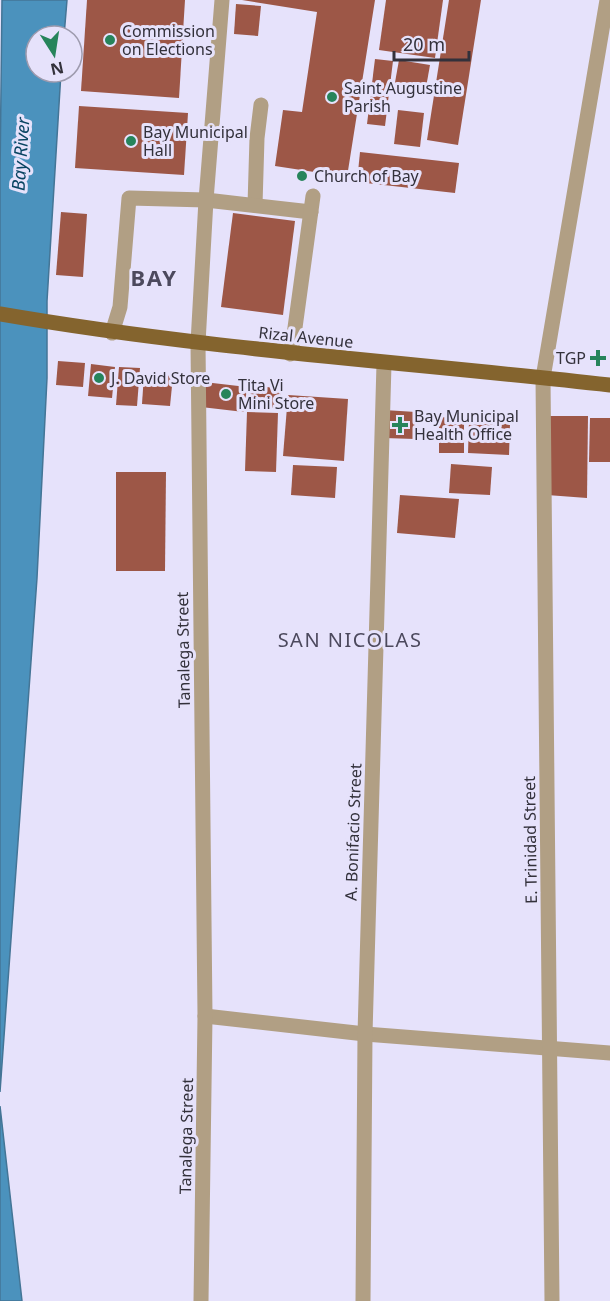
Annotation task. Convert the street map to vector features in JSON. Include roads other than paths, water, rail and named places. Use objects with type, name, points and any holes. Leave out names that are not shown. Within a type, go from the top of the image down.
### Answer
[{"type":"main road","name":"Rizal Avenue","points":[[0,314],[112,333],[290,354],[610,386]]},
{"type":"street","name":"Tanalega Street","points":[[201,1301],[205,1016],[198,343],[206,200],[222,0]]},
{"type":"street","name":"E. Trinidad Street","points":[[552,1301],[543,378],[607,0]]},
{"type":"street","points":[[255,205],[257,138],[261,105]]},
{"type":"street","points":[[290,354],[314,196]]},
{"type":"street","points":[[112,333],[120,307],[129,198],[206,200],[311,212]]},
{"type":"street","name":"A. Bonifacio Street","points":[[363,1301],[365,1034],[384,363]]},
{"type":"street","points":[[205,1016],[365,1034],[610,1053]]},
{"type":"water","name":"Bay River","points":[[2,0],[67,0],[65,24],[24,24],[24,84],[60,84],[47,301],[47,378],[37,578],[0,1092]]},
{"type":"water","points":[[0,1106],[22,1301],[0,1301]]},
{"type":"place","name":"Commission on Elections","points":[[110,40]]},
{"type":"place","name":"Saint Augustine Parish","points":[[332,97]]},
{"type":"place","name":"Bay Municipal Hall","points":[[131,141]]},
{"type":"place","name":"Church of Bay","points":[[302,176]]},
{"type":"place","name":"TGP","points":[[598,358]]},
{"type":"place","name":"J. David Store","points":[[99,378]]},
{"type":"place","name":"Tita Vi Mini Store","points":[[226,394]]},
{"type":"place","name":"Bay Municipal Health Office","points":[[400,425]]},
{"type":"district","name":"BAY","points":[[154,277]]},
{"type":"district","name":"SAN NICOLAS","points":[[350,639]]}]
